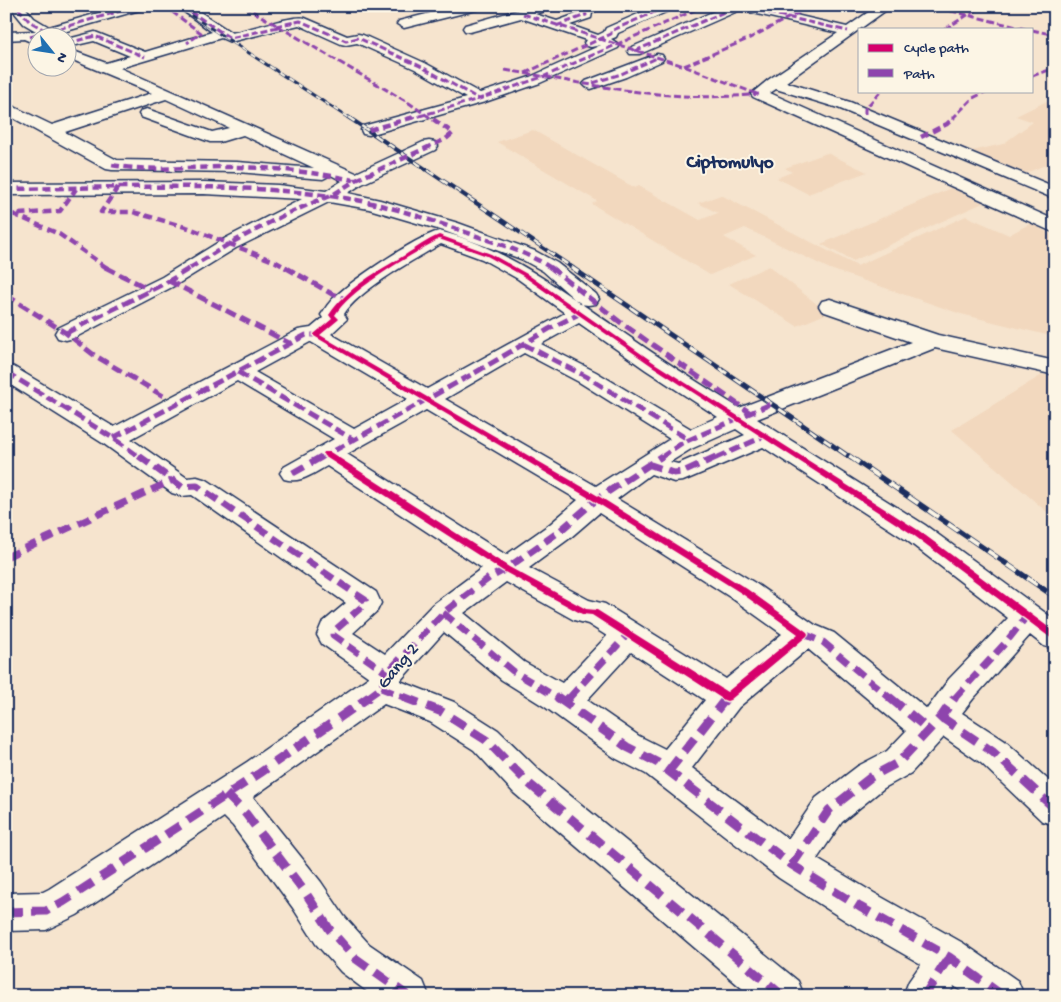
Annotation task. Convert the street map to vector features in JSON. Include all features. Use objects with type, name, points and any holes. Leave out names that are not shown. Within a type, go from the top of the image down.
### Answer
[{"type":"street","points":[[68,28],[138,6]]},
{"type":"street","points":[[164,6],[201,34],[187,43]]},
{"type":"street","points":[[182,6],[230,38],[300,21],[346,41],[358,38],[420,66],[479,98]]},
{"type":"street","points":[[404,24],[475,6]]},
{"type":"street","points":[[470,28],[523,14],[544,6]]},
{"type":"street","points":[[525,73],[599,40],[611,34],[611,31],[668,6]]},
{"type":"street","points":[[635,52],[736,6],[848,31]]},
{"type":"street","points":[[886,6],[760,94],[1055,227]]},
{"type":"street","points":[[20,7],[33,28]]},
{"type":"street","points":[[556,26],[586,15],[586,8]]},
{"type":"street","points":[[369,130],[535,80],[613,45],[523,14]]},
{"type":"street","points":[[105,68],[224,33]]},
{"type":"street","points":[[6,36],[28,35]]},
{"type":"street","points":[[78,41],[95,36],[145,57]]},
{"type":"street","points":[[78,57],[135,80],[355,180]]},
{"type":"street","points":[[591,84],[621,74],[657,58]]},
{"type":"street","points":[[113,87],[135,80]]},
{"type":"street","points":[[773,84],[844,105],[1055,194]]},
{"type":"street","points":[[51,131],[166,94]]},
{"type":"street","points":[[6,108],[112,165],[238,167],[302,171],[355,180]]},
{"type":"street","points":[[147,114],[210,137],[220,137],[243,129]]},
{"type":"street","points":[[66,334],[169,281],[228,244],[311,202],[330,196],[355,180],[429,146]]},
{"type":"street","points":[[6,190],[204,188],[278,191],[330,196],[374,204],[451,227],[528,255],[550,267],[752,423]]},
{"type":"street","points":[[316,335],[336,319],[332,315],[339,305],[377,276],[439,236],[489,255],[525,275],[654,365],[752,423],[915,532],[1055,637]]},
{"type":"street","points":[[830,306],[899,331],[934,341],[1055,368]]},
{"type":"street","points":[[293,473],[428,399],[548,329],[581,313]]},
{"type":"street","points":[[113,438],[306,335],[316,335],[597,499],[744,591],[804,634],[823,642],[935,724],[993,752],[1055,809]]},
{"type":"street","points":[[648,464],[674,473],[683,472],[752,423],[773,403],[934,341]]},
{"type":"street","points":[[523,344],[554,358],[625,398],[689,440]]},
{"type":"street","points":[[6,372],[113,438],[182,486],[197,486],[365,600],[366,603],[333,632],[333,635],[384,680],[442,712],[486,740],[527,782],[783,996]]},
{"type":"street","points":[[238,372],[354,440]]},
{"type":"street","name":"Gang 2","points":[[6,912],[46,911],[260,773],[384,680],[443,613],[489,578],[506,569],[560,531],[597,499],[648,464],[689,440],[752,423]]},
{"type":"street","points":[[327,454],[506,569],[585,612],[594,612],[727,697]]},
{"type":"street","points":[[443,613],[513,671],[564,703],[627,747],[658,764],[792,865],[860,907],[949,957],[1003,996]]},
{"type":"street","points":[[792,865],[829,810],[871,777],[898,762],[935,724],[960,689],[1007,641],[1026,617]]},
{"type":"street","points":[[564,703],[628,634]]},
{"type":"street","points":[[668,772],[727,697],[804,634]]},
{"type":"street","points":[[226,794],[246,814],[307,895],[330,930],[355,958],[408,996]]},
{"type":"street","points":[[924,996],[949,957]]},
{"type":"shaded area","points":[[1055,97],[1055,161],[1026,173],[972,151],[1003,144],[1033,122],[1016,116]]},
{"type":"shaded area","points":[[533,130],[635,188],[639,186],[700,220],[718,213],[698,203],[721,195],[857,266],[966,216],[1009,235],[1031,223],[1055,237],[1055,337],[961,314],[830,269],[745,228],[724,237],[756,255],[710,275],[592,204],[597,201],[497,142]]},
{"type":"shaded area","points":[[827,153],[867,172],[808,194],[777,178],[792,172],[785,168]]},
{"type":"shaded area","points":[[951,188],[983,203],[853,261],[821,244]]},
{"type":"shaded area","points":[[769,266],[828,313],[797,326],[729,284]]},
{"type":"shaded area","points":[[1042,375],[1055,377],[1055,519],[952,430]]},
{"type":"railway","points":[[177,6],[350,119]]},
{"type":"railway","points":[[348,117],[573,268]]},
{"type":"railway","points":[[571,267],[851,458]]},
{"type":"railway","points":[[849,456],[1055,597]]},
{"type":"marked path","points":[[61,28],[138,6]]},
{"type":"marked path","points":[[164,6],[201,33],[187,43]]},
{"type":"marked path","points":[[182,6],[230,38],[278,27]]},
{"type":"marked path","points":[[66,333],[169,281],[229,244],[286,214],[334,194],[356,180],[446,139],[453,133],[409,103],[244,6]]},
{"type":"marked path","points":[[575,6],[587,10]]},
{"type":"marked path","points":[[556,26],[586,15],[585,11],[598,6]]},
{"type":"marked path","points":[[525,73],[611,34],[611,31],[668,6]]},
{"type":"marked path","points":[[276,26],[300,21],[346,41],[358,38],[420,66],[479,99],[545,76],[704,6]]},
{"type":"marked path","points":[[635,51],[738,6]]},
{"type":"marked path","points":[[739,6],[848,31]]},
{"type":"marked path","points":[[684,66],[748,39],[811,6]]},
{"type":"marked path","points":[[931,6],[1021,28]]},
{"type":"marked path","points":[[947,28],[982,6]]},
{"type":"marked path","points":[[18,8],[29,21],[41,28]]},
{"type":"marked path","points":[[523,14],[684,66],[757,94]]},
{"type":"marked path","points":[[1034,30],[1055,35]]},
{"type":"marked path","points":[[78,40],[95,36],[145,57]]},
{"type":"marked path","points":[[593,83],[621,74],[657,58]]},
{"type":"marked path","points":[[1034,75],[1055,68]]},
{"type":"marked path","points":[[505,70],[664,96],[696,98],[759,94]]},
{"type":"marked path","points":[[865,114],[865,109],[880,92]]},
{"type":"marked path","points":[[921,137],[947,124],[973,98],[985,92]]},
{"type":"marked path","points":[[369,130],[479,99]]},
{"type":"marked path","points":[[112,165],[149,169],[266,168],[302,171],[354,180]]},
{"type":"marked path","points":[[118,187],[101,212],[133,212],[189,228],[276,262],[332,294],[346,299]]},
{"type":"marked path","points":[[6,189],[204,188],[278,191],[344,198],[373,204],[451,227],[528,255],[550,267],[620,322],[752,414]]},
{"type":"marked path","points":[[6,215],[60,211],[76,189]]},
{"type":"marked path","points":[[13,214],[59,234],[108,269],[151,290]]},
{"type":"marked path","points":[[169,281],[291,344]]},
{"type":"marked path","points":[[6,295],[66,333],[94,355],[165,397]]},
{"type":"marked path","points":[[293,473],[478,371],[549,329],[581,313]]},
{"type":"marked path","points":[[113,438],[306,335],[316,335]]},
{"type":"marked path","points":[[523,344],[587,377],[689,440]]},
{"type":"marked path","points":[[6,372],[113,438],[182,487],[197,486],[365,600],[366,603],[333,632],[333,635],[387,673]]},
{"type":"marked path","points":[[238,372],[354,440]]},
{"type":"marked path","points":[[6,912],[46,911],[63,902],[260,773],[381,688],[387,673],[443,613],[489,578],[506,569],[560,531],[597,499],[682,443],[773,403]]},
{"type":"marked path","points":[[648,464],[674,473],[683,472],[765,436]]},
{"type":"marked path","points":[[6,557],[173,480]]},
{"type":"marked path","points":[[443,613],[513,671],[557,697],[627,747],[658,763],[792,865],[860,907],[949,957],[1003,996]]},
{"type":"marked path","points":[[792,865],[829,810],[871,777],[899,762],[941,717],[961,689],[1007,641],[1026,617]]},
{"type":"marked path","points":[[564,703],[628,634]]},
{"type":"marked path","points":[[804,634],[823,642],[929,730]]},
{"type":"marked path","points":[[381,688],[442,712],[486,740],[527,782],[783,996]]},
{"type":"marked path","points":[[668,772],[727,697]]},
{"type":"marked path","points":[[941,717],[993,752],[1055,809]]},
{"type":"marked path","points":[[226,794],[246,814],[307,895],[330,930],[355,958],[408,996]]},
{"type":"marked path","points":[[924,996],[949,957]]},
{"type":"cycle path","points":[[327,454],[506,569],[585,612],[594,612],[727,697],[804,634],[744,591],[597,499],[316,335],[336,319],[332,315],[348,296],[380,273],[439,237],[489,255],[525,275],[654,365],[915,532],[1055,637]]},
{"type":"district","name":"Ciptomulyo","points":[[730,160]]}]
